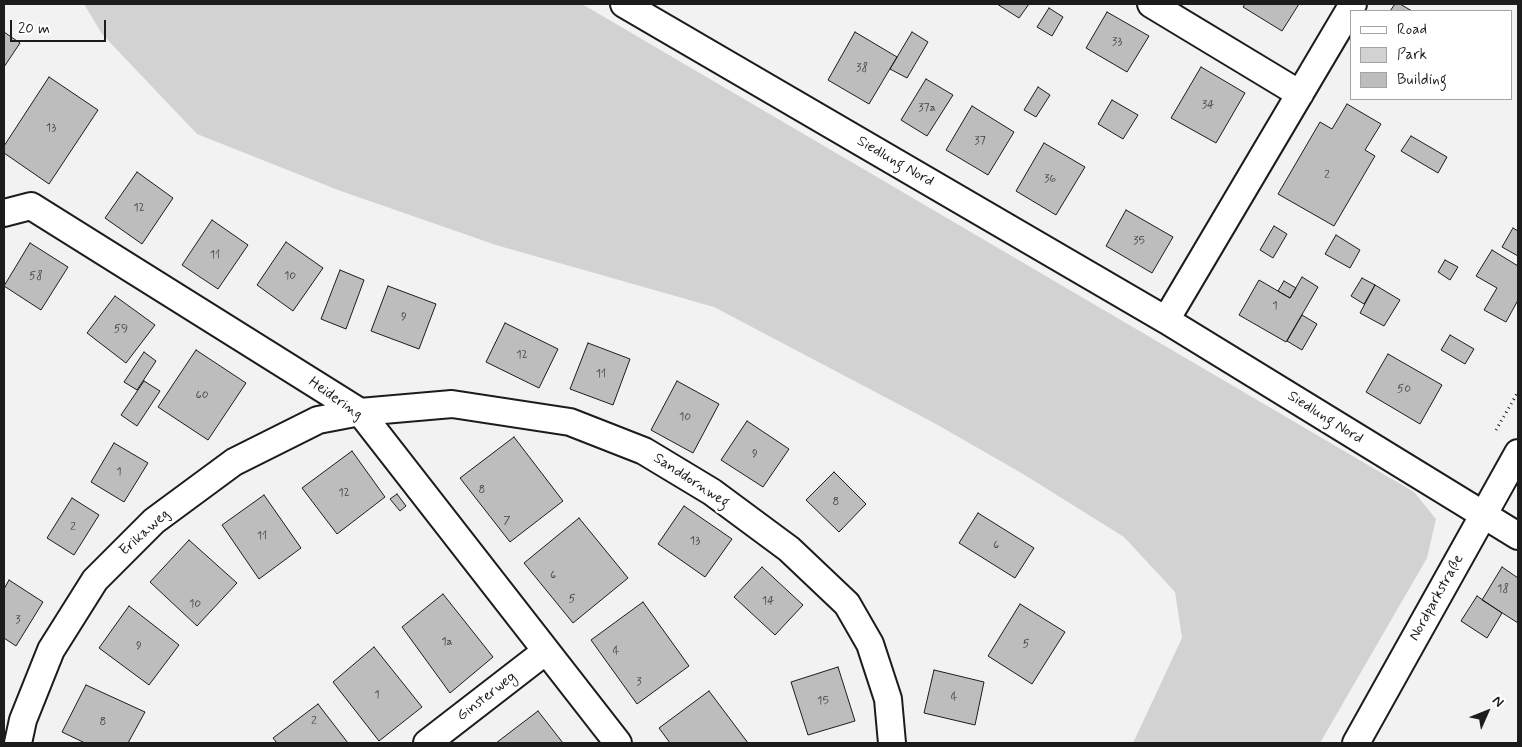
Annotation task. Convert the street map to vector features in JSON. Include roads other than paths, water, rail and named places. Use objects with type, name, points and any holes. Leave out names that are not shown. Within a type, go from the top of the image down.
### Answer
[{"type":"street","name":"Siedlung Nord","points":[[624,4],[1166,320],[1518,536]]},
{"type":"street","points":[[1151,4],[1300,94]]},
{"type":"street","points":[[1166,320],[1353,4]]},
{"type":"street","name":"Heidering","points":[[4,213],[31,206],[360,412],[618,743]]},
{"type":"street","name":"Sanddornweg","points":[[360,412],[452,404],[570,422],[644,451],[712,492],[789,549],[847,604],[873,653],[888,698],[892,743]]},
{"type":"street","name":"Erikaweg","points":[[18,743],[23,720],[50,650],[94,580],[154,521],[234,462],[318,420],[360,412]]},
{"type":"street","name":"Nordparkstraße","points":[[1356,743],[1518,453]]},
{"type":"street","name":"Ginsterweg","points":[[427,743],[546,651]]}]
